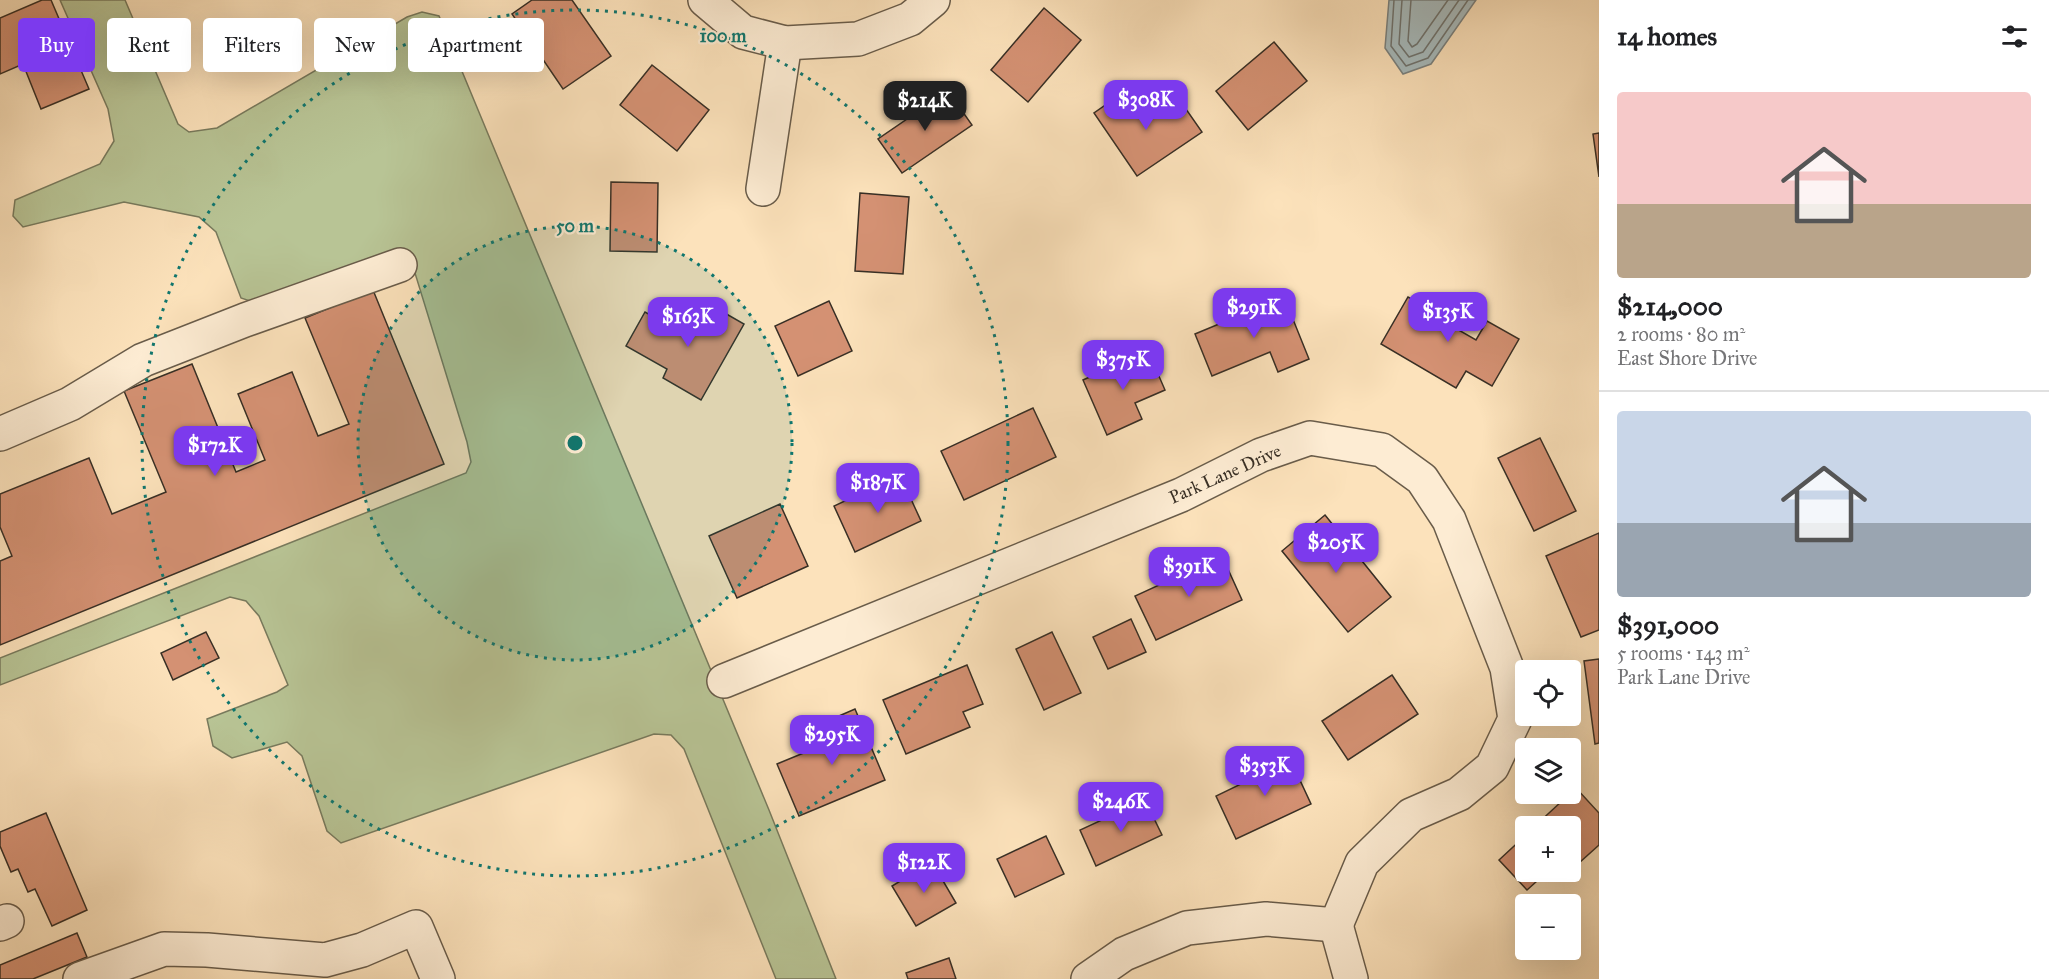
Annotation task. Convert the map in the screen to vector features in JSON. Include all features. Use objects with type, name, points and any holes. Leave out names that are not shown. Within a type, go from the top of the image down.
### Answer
[{"type":"street","points":[[705,0],[743,32],[784,43],[858,39],[910,19],[933,0]]},
{"type":"street","points":[[764,189],[784,43]]},
{"type":"street","points":[[0,434],[70,404],[143,360],[245,320],[400,265]]},
{"type":"street","name":"Park Lane Drive","points":[[724,681],[1181,495],[1261,455],[1310,438],[1382,450],[1422,479],[1449,520],[1508,668],[1515,719],[1492,767],[1458,794],[1412,816],[1362,863],[1336,925]]},
{"type":"street","points":[[1088,979],[1124,954],[1187,928],[1266,919],[1336,925],[1351,979]]},
{"type":"street","points":[[80,979],[164,949],[207,950],[325,960],[362,950],[416,927],[438,979]]},
{"type":"green space","points":[[60,0],[125,0],[133,18],[107,18],[107,72],[156,72],[178,124],[189,132],[217,128],[314,71],[396,72],[396,23],[407,17],[422,12],[439,16],[440,18],[408,18],[408,72],[462,72],[769,810],[836,979],[776,979],[684,749],[671,735],[654,734],[341,843],[327,831],[302,756],[287,742],[232,758],[213,746],[207,719],[277,692],[288,685],[259,616],[246,601],[230,597],[0,685],[0,658],[466,473],[471,462],[467,442],[415,273],[402,257],[256,303],[241,298],[216,232],[199,217],[124,202],[23,227],[13,216],[15,200],[100,164],[114,141],[108,109],[92,72],[95,72],[95,18],[68,18]]},
{"type":"water","points":[[1389,0],[1476,0],[1431,64],[1403,74],[1385,48]]},
{"type":"building","points":[[42,0],[51,0],[59,18],[18,18],[18,66],[0,74],[0,18]]},
{"type":"building","points":[[532,0],[572,0],[611,56],[563,89],[544,61],[544,18],[515,18],[512,14]]},
{"type":"building","points":[[1044,8],[1081,40],[1028,102],[991,70]]},
{"type":"building","points":[[1274,42],[1307,81],[1248,130],[1216,91]]},
{"type":"building","points":[[652,65],[709,110],[677,151],[620,105]]},
{"type":"building","points":[[26,72],[82,72],[89,89],[41,109]]},
{"type":"building","points":[[1127,90],[1147,120],[1179,99],[1202,132],[1137,176],[1094,113]]},
{"type":"building","points":[[948,91],[972,125],[902,173],[878,139]]},
{"type":"building","points":[[1599,133],[1599,177],[1593,134]]},
{"type":"building","points":[[611,182],[658,183],[657,252],[610,251]]},
{"type":"building","points":[[860,193],[909,197],[903,274],[855,271]]},
{"type":"building","points":[[373,290],[444,464],[0,645],[0,561],[12,556],[0,527],[0,494],[89,458],[112,514],[166,492],[124,391],[192,364],[236,472],[265,460],[238,394],[292,372],[318,436],[349,424],[305,318]]},
{"type":"building","points":[[1441,294],[1466,308],[1455,328],[1476,340],[1487,321],[1519,339],[1492,386],[1466,371],[1456,388],[1381,344],[1408,297],[1432,310]]},
{"type":"building","points":[[1284,297],[1309,359],[1278,372],[1270,352],[1212,376],[1195,334]]},
{"type":"building","points":[[829,301],[852,351],[798,376],[775,326]]},
{"type":"building","points":[[709,304],[744,324],[701,400],[663,378],[667,369],[626,346],[645,312],[690,337]]},
{"type":"building","points":[[1148,351],[1165,390],[1135,403],[1142,419],[1107,435],[1083,380]]},
{"type":"building","points":[[1033,408],[1056,457],[964,500],[941,451]]},
{"type":"building","points":[[1540,438],[1576,511],[1534,531],[1498,458]]},
{"type":"building","points":[[900,475],[921,521],[855,552],[834,506]]},
{"type":"building","points":[[780,504],[808,566],[737,598],[709,536]]},
{"type":"building","points":[[1325,515],[1391,597],[1348,632],[1282,551]]},
{"type":"building","points":[[1599,533],[1599,630],[1581,637],[1546,556]]},
{"type":"building","points":[[1222,556],[1242,600],[1156,640],[1135,596]]},
{"type":"building","points":[[1131,619],[1146,652],[1108,669],[1093,637]]},
{"type":"building","points":[[206,632],[219,658],[173,680],[161,653]]},
{"type":"building","points":[[1052,632],[1081,693],[1044,710],[1016,649]]},
{"type":"building","points":[[1599,659],[1599,743],[1595,744],[1584,661]]},
{"type":"building","points":[[967,665],[983,704],[963,712],[970,727],[906,754],[883,700]]},
{"type":"building","points":[[1392,675],[1418,714],[1348,760],[1322,721]]},
{"type":"building","points":[[855,709],[885,780],[799,816],[777,764],[823,745],[816,726]]},
{"type":"building","points":[[1285,748],[1311,804],[1236,839],[1216,796],[1270,770],[1265,758]]},
{"type":"building","points":[[1581,793],[1599,813],[1599,845],[1581,861],[1581,816],[1546,816],[1559,804],[1581,804]]},
{"type":"building","points":[[1145,800],[1162,835],[1096,866],[1080,830]]},
{"type":"building","points":[[46,813],[87,910],[52,926],[35,889],[28,892],[18,869],[11,872],[0,846],[0,832]]},
{"type":"building","points":[[1046,836],[1064,874],[1015,897],[997,859]]},
{"type":"building","points":[[1515,845],[1515,877],[1499,860]]},
{"type":"building","points":[[932,862],[956,903],[916,926],[892,886]]},
{"type":"building","points":[[1520,882],[1536,882],[1527,890]]},
{"type":"building","points":[[77,933],[87,957],[33,979],[0,979],[0,965]]},
{"type":"building","points":[[949,958],[956,979],[908,979],[906,973]]}]
